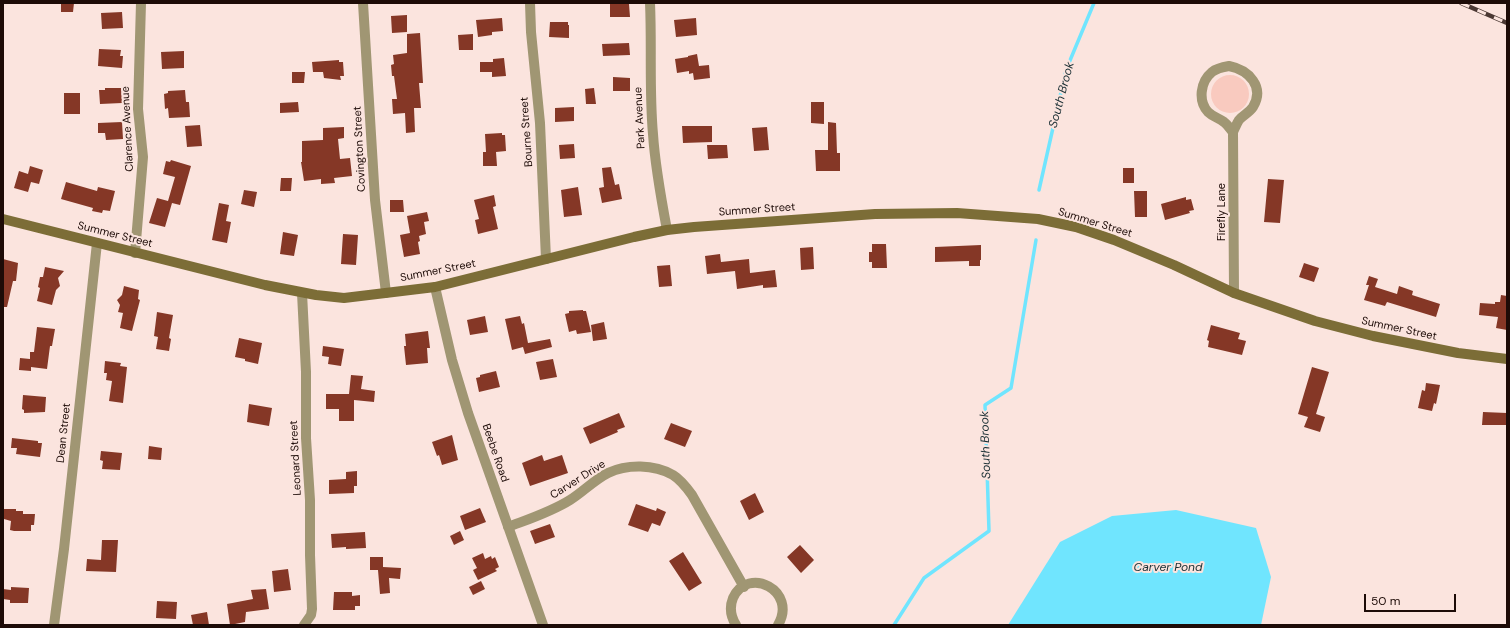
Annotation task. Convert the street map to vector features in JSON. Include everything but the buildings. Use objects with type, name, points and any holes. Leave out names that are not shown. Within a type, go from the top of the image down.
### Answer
[{"type":"main road","name":"Summer Street","points":[[3,218],[134,253],[265,285],[302,293],[344,298],[434,286],[667,230],[786,219],[905,213],[980,214],[1038,219],[1076,227],[1114,240],[1174,265],[1234,293],[1295,315],[1354,331],[1458,353],[1507,358]]},
{"type":"street","name":"Clarence Avenue","points":[[134,253],[143,158],[138,109],[141,3]]},
{"type":"street","name":"Covington Street","points":[[363,3],[375,200],[386,293]]},
{"type":"street","name":"Bourne Street","points":[[530,3],[533,55],[540,123],[546,259]]},
{"type":"street","name":"Park Avenue","points":[[650,3],[652,133],[655,161],[667,230]]},
{"type":"street","points":[[1229,66],[1247,72],[1253,79],[1256,88],[1256,98],[1253,106],[1248,114],[1240,120],[1233,132],[1224,122],[1214,117],[1207,111],[1201,95],[1202,86],[1206,78],[1212,72],[1229,66]]},
{"type":"street","name":"Firefly Lane","points":[[1233,132],[1234,293]]},
{"type":"street","name":"Dean Street","points":[[54,625],[64,549],[96,243]]},
{"type":"street","name":"Beebe Road","points":[[434,286],[450,354],[460,387],[543,625]]},
{"type":"street","name":"Leonard Street","points":[[302,293],[306,372],[306,438],[310,500],[312,609],[311,615],[306,623]]},
{"type":"street","name":"Carver Drive","points":[[508,526],[560,506],[607,474],[626,468],[641,467],[655,469],[674,476],[692,495],[744,586]]},
{"type":"street","points":[[736,625],[732,619],[730,607],[735,595],[744,586],[761,583],[772,588],[782,602],[783,608],[781,620],[778,625]]},
{"type":"shaded area","points":[[1230,75],[1243,81],[1249,94],[1243,107],[1230,113],[1217,107],[1211,94],[1217,81]]},
{"type":"water","name":"Carver Pond","points":[[1176,510],[1256,528],[1271,577],[1261,625],[1008,625],[1060,542],[1112,516]]},
{"type":"waterway","name":"South Brook","points":[[1039,190],[1066,70],[1094,3]]},
{"type":"waterway","name":"South Brook","points":[[894,625],[924,578],[989,531],[985,405],[1011,388],[1036,240]]},
{"type":"railway","points":[[1461,3],[1507,23]]}]
